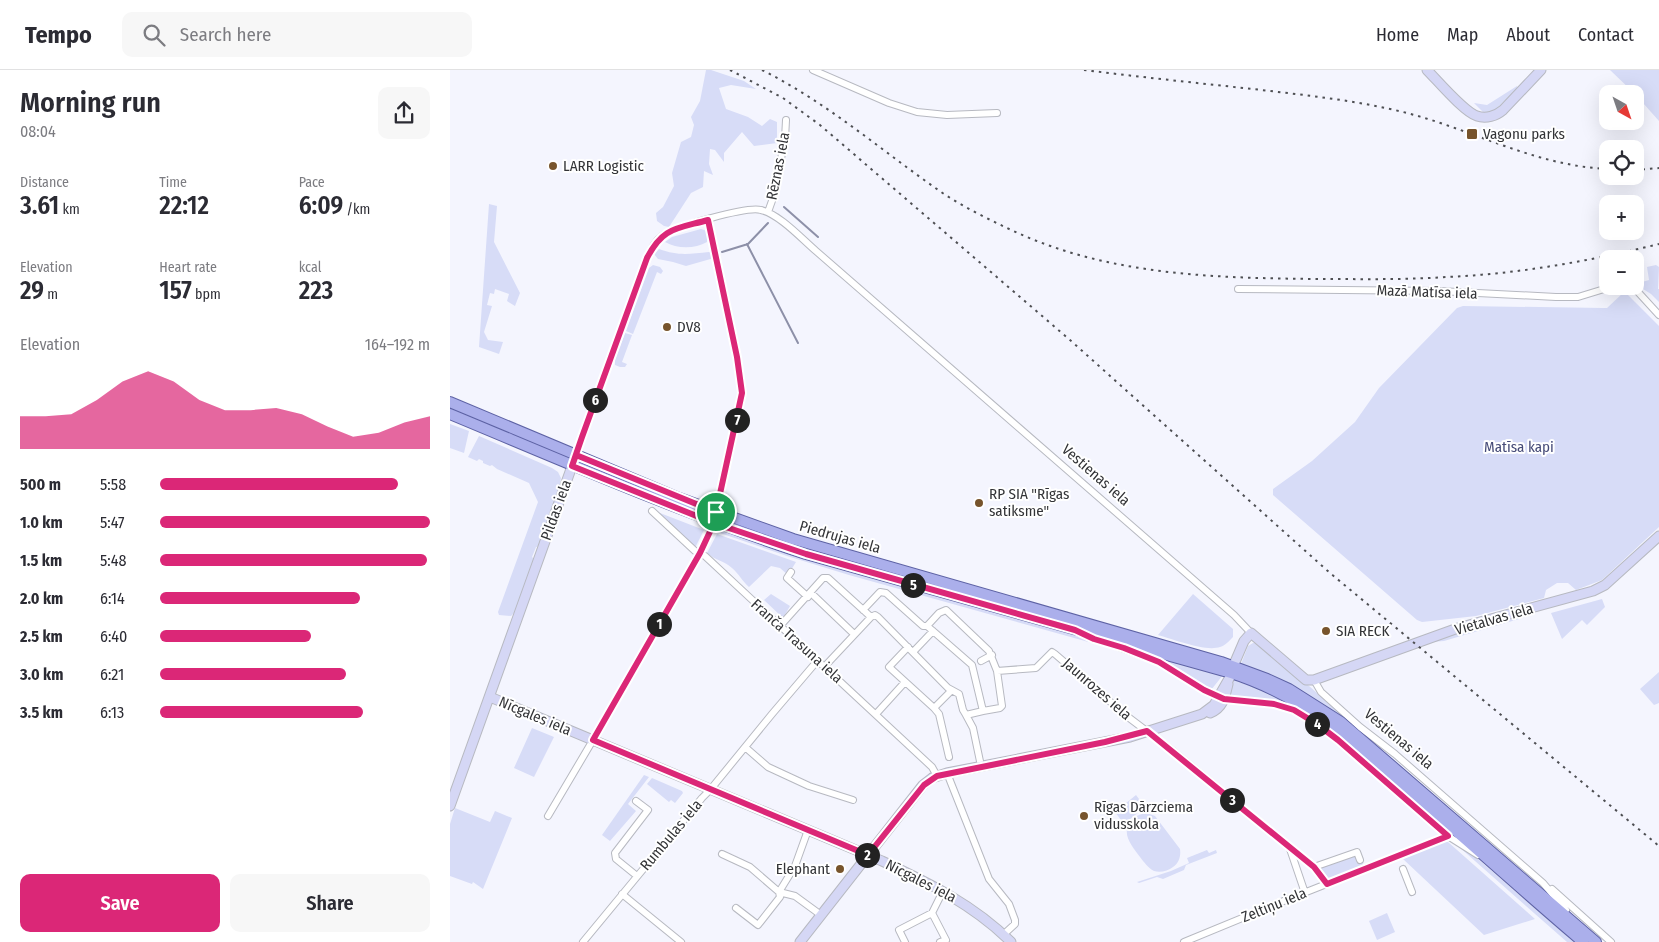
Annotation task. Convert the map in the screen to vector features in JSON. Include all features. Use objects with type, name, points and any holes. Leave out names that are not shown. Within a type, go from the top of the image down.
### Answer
[{"type":"main road","name":"Piedrujas iela","points":[[450,402],[716,512],[793,539],[1233,667]]},
{"type":"main road","name":"Piedrujas iela","points":[[450,414],[572,466],[714,523],[806,554],[1075,630],[1233,667]]},
{"type":"main road","name":"Vestienas iela","points":[[1233,667],[1289,689],[1341,722],[1422,792],[1571,927],[1583,942]]},
{"type":"main road","name":"Vestienas iela","points":[[1233,667],[1247,678],[1284,695],[1336,728],[1496,867],[1571,927],[1596,942]]},
{"type":"street","points":[[813,70],[888,103],[917,112],[946,115],[997,113]]},
{"type":"street","points":[[1427,70],[1472,114],[1481,117],[1493,116],[1503,110],[1542,70]]},
{"type":"street","name":"Rēznas iela","points":[[768,212],[773,198],[785,139],[786,120]]},
{"type":"street","points":[[716,512],[742,393],[741,378],[708,220],[747,209],[760,209],[768,212]]},
{"type":"street","name":"Vestienas iela","points":[[768,212],[901,324],[1234,615],[1251,633],[1306,680],[1314,680],[1321,692],[1360,727],[1396,754],[1543,883],[1555,891],[1610,942]]},
{"type":"street","name":"Pildas iela","points":[[450,806],[647,258],[654,243],[664,234],[708,220]]},
{"type":"street","name":"Mazā Matīsa iela","points":[[1238,289],[1439,291],[1556,298],[1578,297],[1599,291]]},
{"type":"street","points":[[1641,295],[1659,314]]},
{"type":"street","name":"Franča Trasuna iela","points":[[652,511],[695,551],[705,556],[825,666],[932,766],[937,776]]},
{"type":"street","points":[[548,816],[700,553],[714,523]]},
{"type":"street","name":"Vietalvas iela","points":[[1314,680],[1458,628],[1593,591],[1605,585],[1659,536]]},
{"type":"street","points":[[790,572],[787,578],[854,634]]},
{"type":"street","points":[[780,626],[826,577],[871,617]]},
{"type":"street","points":[[863,610],[880,592],[886,593],[923,626],[930,629],[976,663],[983,712]]},
{"type":"street","points":[[949,757],[939,714],[890,667],[930,629],[939,614],[946,610],[989,650],[997,671],[1002,706],[966,715]]},
{"type":"street","points":[[825,666],[871,617],[878,617],[951,691],[959,694],[963,710],[973,728],[981,766]]},
{"type":"street","points":[[1075,630],[1094,639],[1124,648],[1159,662],[1204,690],[1221,697],[1284,706],[1317,724],[1448,836],[1496,867]]},
{"type":"street","points":[[1233,667],[1244,641],[1251,633]]},
{"type":"street","name":"Jaunrozes iela","points":[[997,671],[1036,668],[1052,652],[1128,717],[1314,867],[1327,884]]},
{"type":"street","points":[[976,663],[992,655]]},
{"type":"street","name":"Rumbulas iela","points":[[583,942],[818,660]]},
{"type":"street","points":[[876,714],[905,682]]},
{"type":"street","points":[[934,708],[951,691]]},
{"type":"street","name":"Nīcgales iela","points":[[490,697],[868,855],[943,891],[975,912],[1011,942]]},
{"type":"street","points":[[800,942],[924,785],[937,776],[1105,742],[1147,731],[1218,710],[1221,697]]},
{"type":"street","points":[[745,747],[768,767],[809,786],[853,800]]},
{"type":"street","points":[[947,773],[989,879],[1009,904],[1015,920],[1015,924],[1003,935]]},
{"type":"street","name":"Vestienas iela","points":[[1422,792],[1449,801]]},
{"type":"street","points":[[636,801],[648,810],[615,853],[616,859],[637,876]]},
{"type":"street","points":[[736,908],[758,924],[780,897],[779,892],[795,866],[808,830]]},
{"type":"street","name":"Zeltiņu iela","points":[[1184,942],[1448,836]]},
{"type":"street","points":[[1289,848],[1305,893]]},
{"type":"street","points":[[1314,867],[1358,852],[1360,860]]},
{"type":"street","points":[[722,854],[750,867],[779,892],[795,896],[821,915]]},
{"type":"street","points":[[1403,869],[1412,892]]},
{"type":"street","name":"Vestienas iela","points":[[1543,883],[1560,905],[1574,918],[1571,927]]},
{"type":"street","points":[[905,942],[899,930],[932,913],[943,891]]},
{"type":"street","points":[[622,894],[681,942]]},
{"type":"street","points":[[932,913],[946,940],[940,942]]},
{"type":"street","points":[[1571,927],[1576,942]]},
{"type":"green space","points":[[706,70],[744,81],[756,89],[731,85],[719,88],[726,109],[748,117],[762,126],[770,119],[777,122],[777,143],[754,146],[742,132],[724,153],[724,162],[715,150],[710,149],[709,164],[713,175],[704,171],[703,187],[691,193],[669,227],[664,226],[657,221],[656,213],[663,207],[674,186],[672,173],[681,142],[691,137],[694,125],[691,117],[700,101]]},
{"type":"green space","points":[[1610,70],[1659,70],[1659,121],[1644,104],[1644,85],[1626,85]]},
{"type":"green space","points":[[1517,86],[1518,88],[1493,112],[1484,113],[1474,103],[1487,105]]},
{"type":"green space","points":[[489,204],[497,206],[494,242],[520,293],[515,306],[507,301],[509,294],[495,289],[494,294],[490,293],[487,305],[492,306],[484,332],[488,340],[503,342],[499,354],[479,347]]},
{"type":"green space","points":[[701,229],[707,231],[708,238],[707,242],[702,244],[692,247],[680,247],[665,242],[672,237]]},
{"type":"green space","points":[[659,249],[678,254],[709,252],[712,253],[714,258],[686,266],[658,259],[654,254]]},
{"type":"green space","points":[[653,265],[660,267],[663,271],[661,274],[657,272],[633,334],[626,331],[649,268]]},
{"type":"green space","points":[[1656,265],[1659,267],[1659,302],[1644,290],[1644,281],[1649,280],[1647,267]]},
{"type":"green space","name":"Matīsa kapi","points":[[1621,295],[1628,295],[1659,326],[1659,527],[1602,580],[1576,590],[1568,583],[1557,583],[1546,590],[1544,598],[1476,616],[1422,622],[1417,620],[1273,495],[1273,489],[1312,461],[1355,422],[1379,388],[1457,308],[1463,306],[1607,308]]},
{"type":"green space","points":[[625,333],[632,335],[622,362],[627,364],[625,367],[620,367],[615,365],[615,360]]},
{"type":"green space","points":[[450,424],[469,431],[464,453],[450,448]]},
{"type":"green space","points":[[479,436],[552,468],[558,472],[561,478],[560,483],[562,485],[541,541],[532,557],[534,562],[516,611],[511,616],[499,615],[498,612],[538,502],[529,483],[492,465],[483,463],[479,459],[477,461],[468,457]]},
{"type":"green space","points":[[660,513],[704,530],[696,546],[693,547]]},
{"type":"green space","points":[[718,528],[1062,630],[1135,655],[849,575],[714,531]]},
{"type":"green space","points":[[717,534],[796,562],[788,575],[780,568],[771,566],[749,587],[734,570],[707,553]]},
{"type":"green space","points":[[771,594],[790,606],[783,618],[764,600]]},
{"type":"green space","points":[[1193,594],[1233,629],[1233,637],[1224,645],[1206,648],[1158,635]]},
{"type":"green space","points":[[1602,599],[1605,607],[1587,625],[1582,620],[1562,639],[1551,613]]},
{"type":"green space","points":[[1518,616],[1519,619],[1444,641],[1431,642],[1449,635]]},
{"type":"green space","points":[[1256,643],[1284,664],[1374,743],[1310,696],[1268,674],[1241,664],[1248,646]]},
{"type":"green space","points":[[1139,652],[1223,675],[1211,690],[1163,661]]},
{"type":"green space","points":[[1659,672],[1659,703],[1654,705],[1640,689]]},
{"type":"green space","points":[[1234,678],[1270,691],[1337,732],[1459,839],[1457,840],[1300,711],[1274,701],[1229,696]]},
{"type":"green space","points":[[532,728],[554,737],[534,777],[514,768]]},
{"type":"green space","points":[[644,775],[649,777],[628,804],[636,811],[610,841],[602,835]]},
{"type":"green space","points":[[652,778],[683,793],[675,803],[671,800],[669,802],[647,784]]},
{"type":"green space","points":[[1136,795],[1145,807],[1124,824],[1115,812]]},
{"type":"green space","points":[[455,808],[490,822],[495,811],[512,818],[483,889],[473,882],[472,884],[450,876],[450,824]]},
{"type":"green space","points":[[1147,813],[1155,816],[1180,849],[1178,861],[1166,871],[1156,872],[1150,868],[1134,849],[1127,836],[1128,827],[1132,820],[1137,816]]},
{"type":"green space","points":[[1445,841],[1535,919],[1484,935],[1403,859]]},
{"type":"green space","points":[[1458,846],[1478,859],[1574,942],[1567,942]]},
{"type":"green space","points":[[1207,850],[1209,853],[1216,850],[1217,853],[1186,865],[1184,870],[1163,879],[1157,877],[1137,882],[1189,863],[1187,858]]},
{"type":"green space","points":[[1353,855],[1362,860],[1364,866],[1329,879],[1325,878],[1319,868]]},
{"type":"green space","points":[[1387,913],[1395,932],[1377,940],[1369,921]]},
{"type":"waterway","points":[[784,207],[818,237]]},
{"type":"waterway","points":[[722,252],[748,244],[768,223]]},
{"type":"waterway","points":[[747,244],[798,343]]},
{"type":"railway","points":[[730,70],[783,98],[820,125],[1070,340],[1330,573],[1659,846]]},
{"type":"railway","points":[[762,70],[810,97],[921,178],[967,208],[1044,244],[1081,256],[1120,265],[1159,271],[1237,277],[1414,279],[1527,270],[1607,256],[1659,244]]},
{"type":"railway","points":[[1084,70],[1291,93],[1366,104],[1429,119],[1529,154],[1555,161],[1599,168]]},
{"type":"railway","points":[[1644,169],[1659,168]]},
{"type":"place","name":"Vagonu parks","points":[[1472,134]]},
{"type":"place","name":"LARR Logistic","points":[[553,166]]},
{"type":"place","name":"DV8","points":[[667,327]]},
{"type":"place","name":"RP SIA \"Rīgas satiksme\"","points":[[979,503]]},
{"type":"place","name":"SIA RECK","points":[[1326,631]]},
{"type":"place","name":"Rīgas Dārzciema vidusskola","points":[[1084,816]]},
{"type":"place","name":"Elephant","points":[[840,869]]},
{"type":"route","points":[[716,512],[576,455],[572,466],[674,507],[714,523],[700,553],[593,740],[868,855],[924,785],[932,778],[947,773],[1130,737],[1147,731],[1314,867],[1327,884],[1442,840],[1448,836],[1338,740],[1294,710],[1274,704],[1224,699],[1195,685],[1159,662],[1124,648],[1094,639],[1075,630],[764,541],[572,466],[647,258],[654,243],[664,234],[671,231],[708,220],[730,319],[742,393],[716,512]]}]
